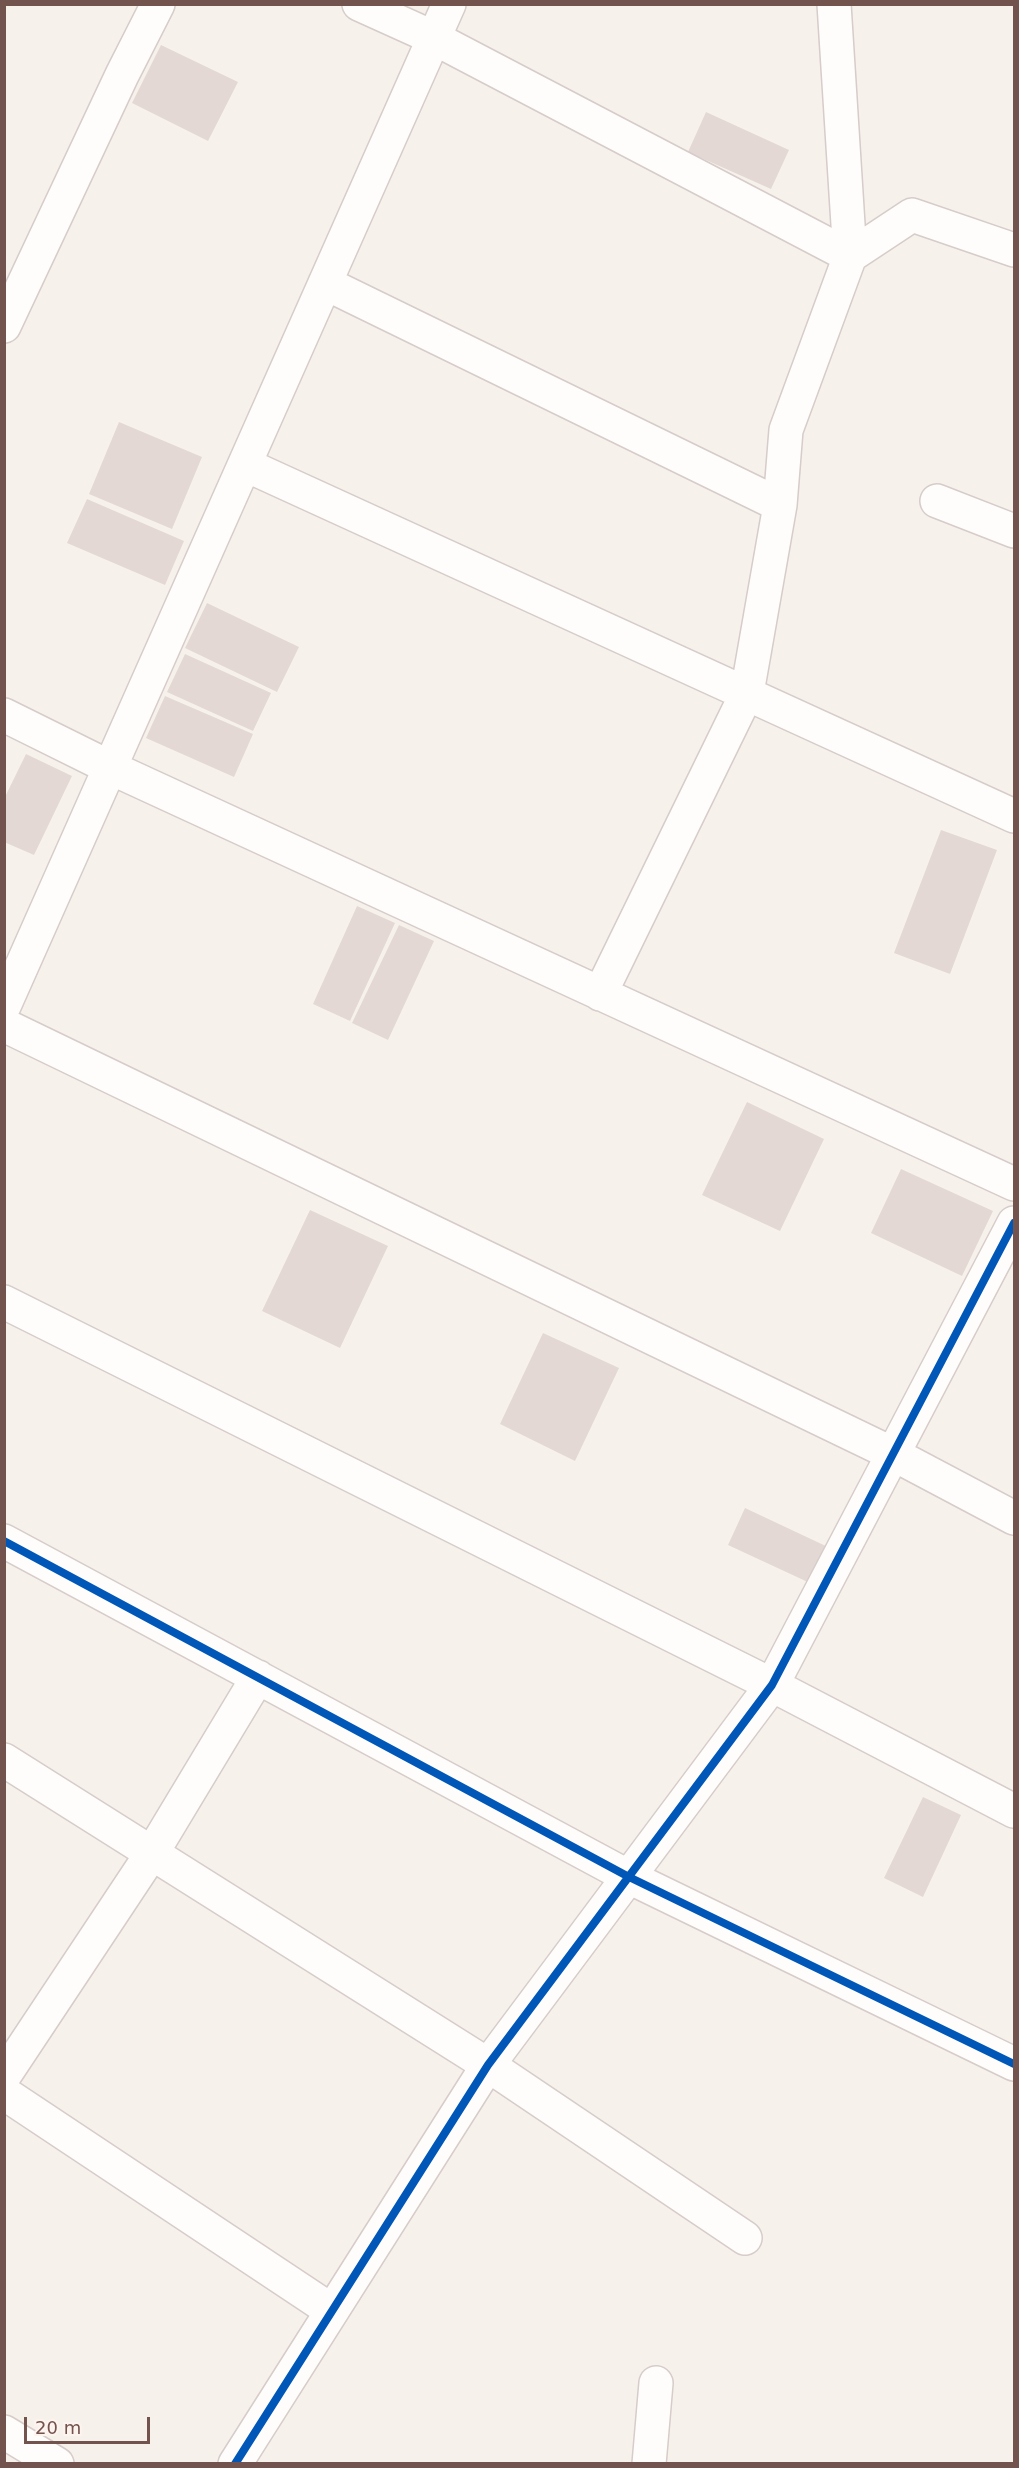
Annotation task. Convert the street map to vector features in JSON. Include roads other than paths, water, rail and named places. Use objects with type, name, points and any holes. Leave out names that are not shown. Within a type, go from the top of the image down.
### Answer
[{"type":"street","points":[[5,323],[158,4]]},
{"type":"street","points":[[359,4],[432,37],[850,256]]},
{"type":"street","points":[[4,1006],[246,465],[432,37],[449,4]]},
{"type":"street","points":[[600,994],[747,693],[780,505],[786,430],[850,256],[834,4]]},
{"type":"street","points":[[850,256],[912,214],[1014,250]]},
{"type":"street","points":[[325,283],[780,505]]},
{"type":"street","points":[[246,465],[1014,816]]},
{"type":"street","points":[[937,501],[1014,531]]},
{"type":"street","points":[[4,715],[110,767],[1014,1185]]},
{"type":"street","points":[[4,1025],[895,1455],[1014,1518]]},
{"type":"street","points":[[235,2463],[488,2065],[772,1685],[895,1455],[1014,1223]]},
{"type":"street","points":[[4,1302],[772,1685],[1014,1811]]},
{"type":"street","points":[[4,1541],[629,1877],[1014,2064]]},
{"type":"street","points":[[4,2076],[152,1853],[258,1677]]},
{"type":"street","points":[[4,1760],[488,2065],[745,2238]]},
{"type":"street","points":[[4,2093],[332,2311]]},
{"type":"street","points":[[649,2463],[656,2383]]},
{"type":"street","points":[[4,2432],[57,2463]]}]
